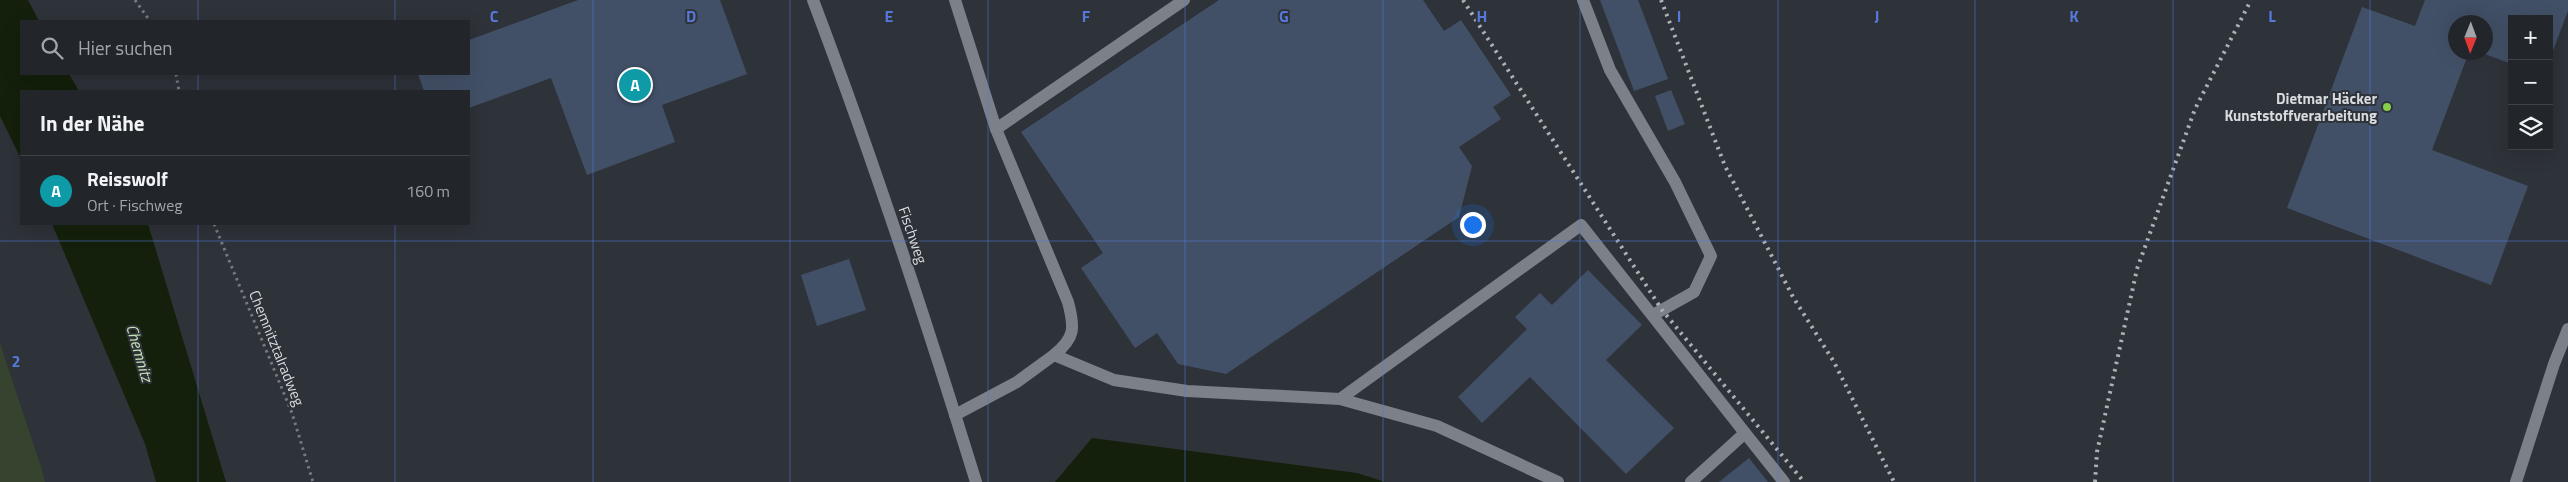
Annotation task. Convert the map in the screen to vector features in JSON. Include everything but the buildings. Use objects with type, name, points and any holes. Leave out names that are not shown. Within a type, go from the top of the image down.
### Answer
[{"type":"street","name":"Fischweg","points":[[813,0],[874,171],[976,482]]},
{"type":"street","points":[[955,0],[996,130],[1068,302],[1072,318],[1072,334],[1066,345],[1017,382],[955,415]]},
{"type":"street","points":[[996,130],[1184,0]]},
{"type":"street","points":[[1583,0],[1610,70],[1675,182],[1711,256],[1694,292],[1653,315]]},
{"type":"street","points":[[1340,399],[1581,224],[1784,482]]},
{"type":"street","points":[[2516,482],[2554,364],[2568,329]]},
{"type":"street","points":[[1054,355],[1114,380],[1186,391],[1340,399],[1437,426],[1558,482]]},
{"type":"street","points":[[1691,482],[1745,433]]},
{"type":"path","points":[[135,0],[149,20]]},
{"type":"path","points":[[176,75],[179,90]]},
{"type":"path","name":"Chemnitztalradweg","points":[[214,225],[292,413],[313,482]]},
{"type":"shaded area","points":[[0,343],[41,467],[45,482],[0,482]]},
{"type":"water","points":[[0,0],[28,0],[38,20],[20,20],[20,75],[70,75],[78,90],[20,90],[20,157],[0,116]]},
{"type":"water","name":"Chemnitz","points":[[52,225],[148,225],[226,482],[156,482],[145,444]]},
{"type":"water","points":[[1092,438],[1357,473],[1385,482],[1055,482]]},
{"type":"railway","points":[[1463,0],[1662,310],[1804,482]]},
{"type":"railway","points":[[1661,0],[1725,166],[1793,297],[1834,362],[1894,482]]},
{"type":"railway","points":[[2095,482],[2097,452],[2137,269],[2195,109],[2251,0]]},
{"type":"place","name":"Reisswolf","points":[[635,85]]},
{"type":"place","name":"Dietmar Häcker Kunststoffverarbeitung","points":[[2387,107]]}]
